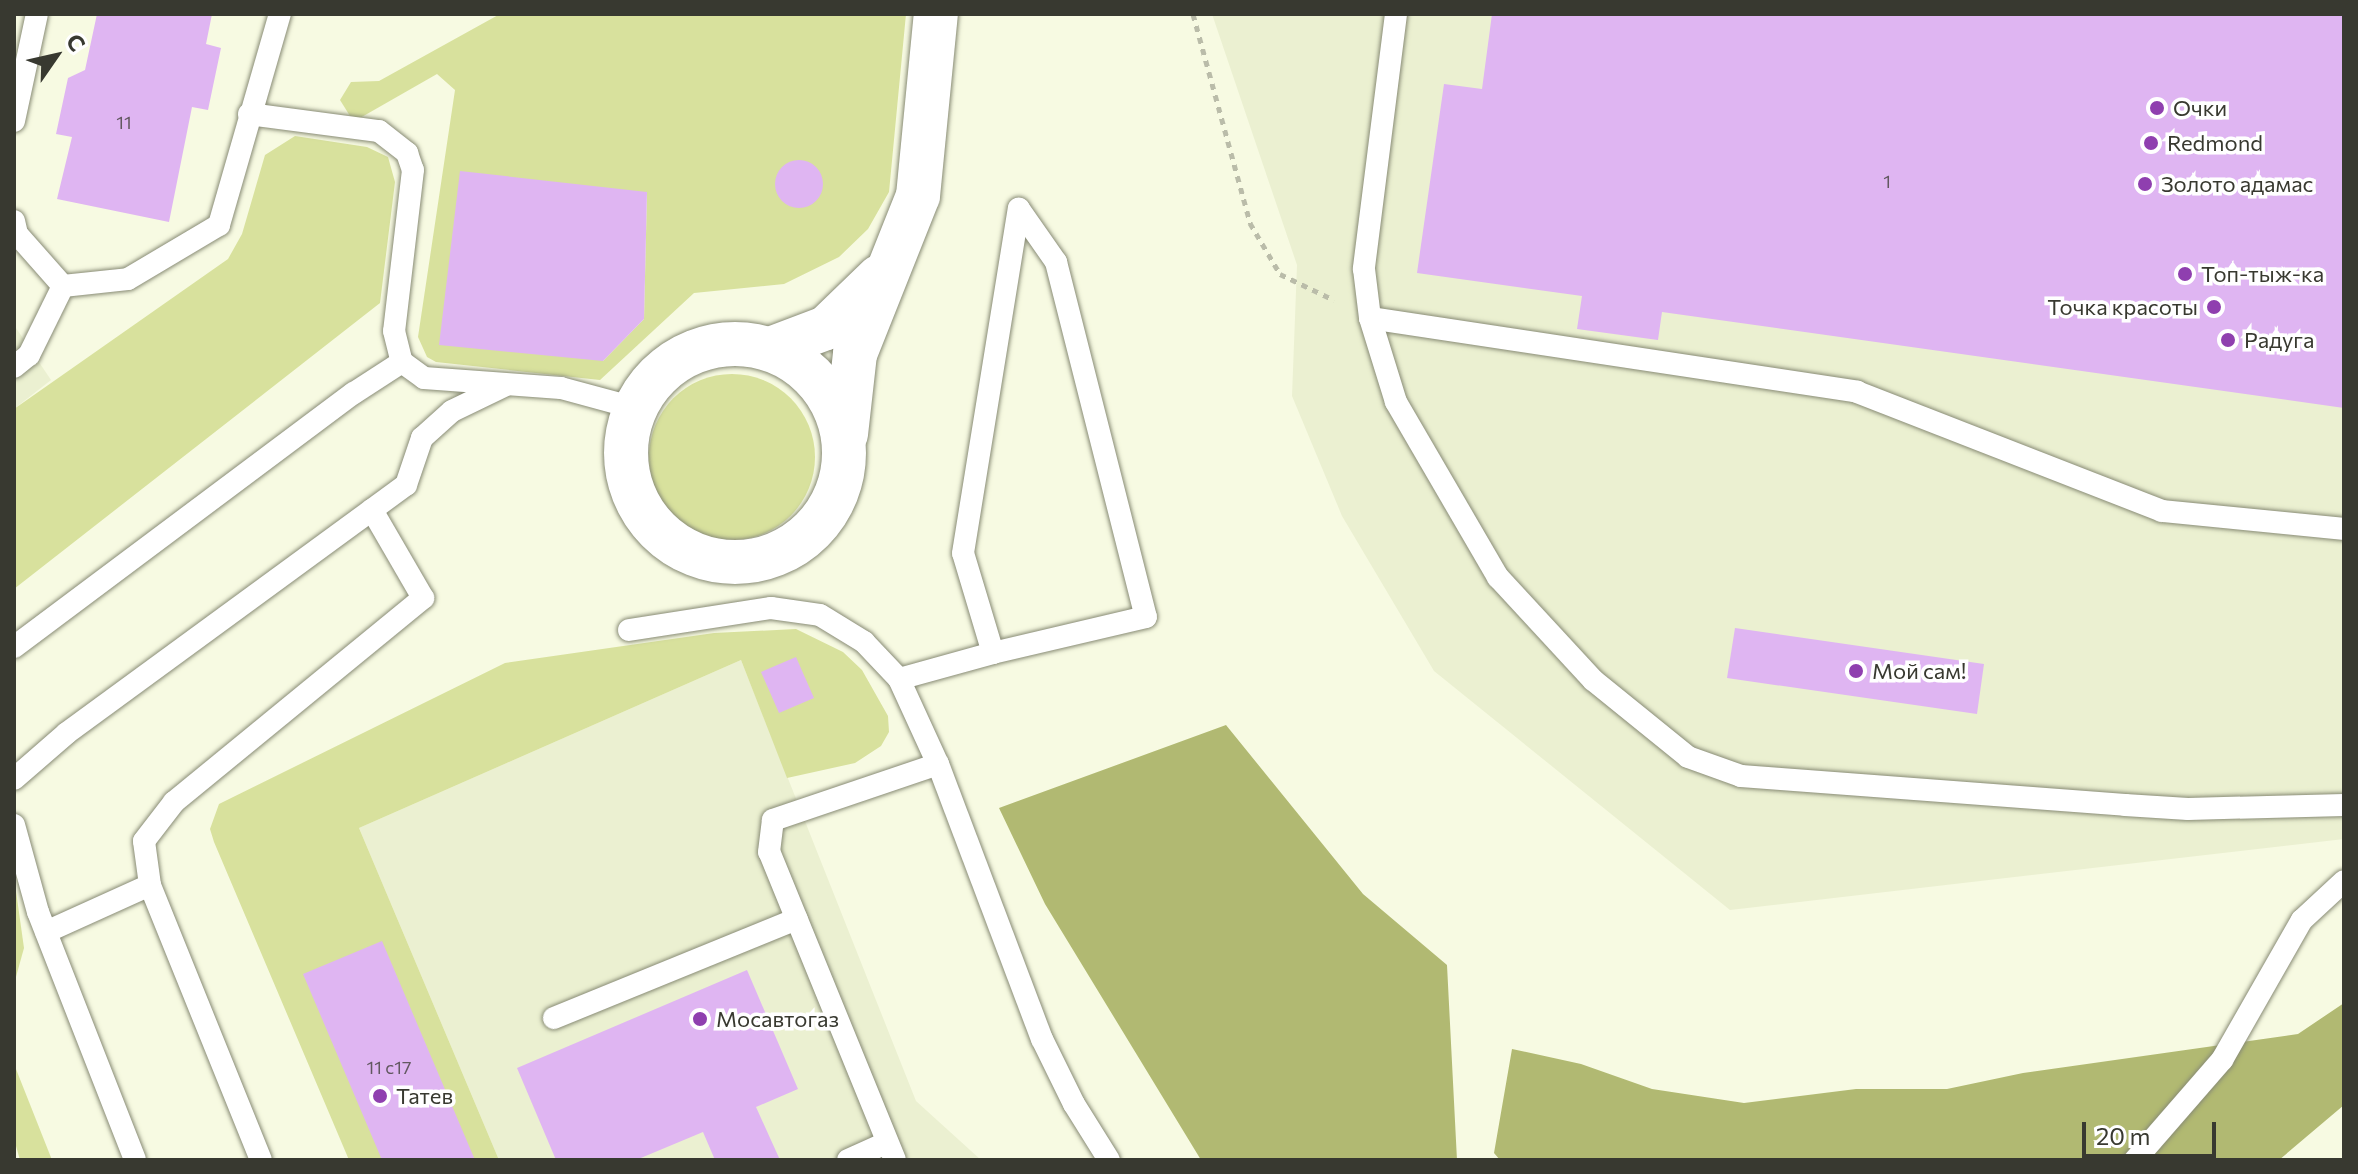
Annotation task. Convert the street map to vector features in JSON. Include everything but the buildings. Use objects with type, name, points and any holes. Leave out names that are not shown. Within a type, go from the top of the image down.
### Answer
[{"type":"street","points":[[845,442],[831,399],[805,368],[770,349],[719,344],[679,359],[650,384],[635,408],[627,437],[627,471],[641,508],[663,536],[704,559],[748,563],[789,550],[822,522],[842,484],[855,354],[918,196],[936,14]]},
{"type":"street","points":[[770,349],[826,328],[893,264]]},
{"type":"lane","points":[[14,121],[37,14]]},
{"type":"lane","points":[[63,286],[128,279],[219,225],[280,14]]},
{"type":"lane","points":[[1396,14],[1364,269],[1370,318],[1396,402],[1498,577],[1593,680],[1688,757],[1741,776],[2188,809],[2344,805]]},
{"type":"lane","points":[[249,114],[379,131],[407,153],[413,170],[394,331],[402,362],[424,378],[561,388],[635,408]]},
{"type":"lane","points":[[899,679],[1146,617],[1056,262],[1019,209],[963,553],[993,653]]},
{"type":"lane","points":[[14,221],[17,234],[63,286]]},
{"type":"lane","points":[[14,367],[29,355],[63,286]]},
{"type":"lane","points":[[1370,318],[1857,392],[2162,511],[2344,529]]},
{"type":"lane","points":[[14,647],[354,393],[402,362]]},
{"type":"lane","points":[[14,779],[67,733],[406,485],[422,438],[452,411],[504,386]]},
{"type":"lane","points":[[261,1160],[150,885],[144,841],[174,802],[423,598],[372,510]]},
{"type":"lane","points":[[629,630],[771,608],[820,615],[864,642],[899,679],[938,764],[1042,1039],[1074,1104],[1109,1160]]},
{"type":"lane","points":[[848,1160],[890,1152],[769,852],[773,820],[938,764]]},
{"type":"lane","points":[[14,825],[46,932],[135,1160]]},
{"type":"lane","points":[[2135,1160],[2222,1060],[2302,920],[2344,881]]},
{"type":"lane","points":[[46,932],[150,885]]},
{"type":"lane","points":[[554,1018],[797,919]]},
{"type":"path","points":[[1193,14],[1258,235],[1280,274],[1370,318]]},
{"type":"shaded area","points":[[1212,14],[2344,14],[2344,839],[1730,910],[1434,671],[1342,516],[1292,396],[1297,265]]},
{"type":"shaded area","points":[[14,325],[51,380],[14,409]]},
{"type":"shaded area","points":[[741,660],[916,1101],[981,1160],[499,1160],[359,828]]},
{"type":"green space","points":[[500,14],[906,14],[889,192],[868,229],[839,257],[784,284],[694,293],[600,380],[436,362],[427,357],[418,337],[455,90],[437,74],[360,118],[350,116],[340,100],[351,82],[379,81]],"holes":[[[647,193],[644,319],[603,361]]]},
{"type":"green space","points":[[295,136],[367,147],[388,157],[395,182],[380,303],[14,589],[14,409],[228,259],[242,234],[265,155]]},
{"type":"green space","points":[[732,374],[764,381],[791,398],[808,425],[815,457],[808,489],[791,516],[764,533],[732,540],[700,533],[673,516],[656,489],[649,457],[656,425],[673,398],[700,381]]},
{"type":"green space","points":[[796,629],[843,652],[862,670],[888,716],[889,732],[881,746],[855,763],[787,778],[741,660],[359,828],[499,1160],[349,1160],[214,842],[210,829],[219,804],[505,663],[714,633]]},
{"type":"green space","points":[[1226,725],[1363,894],[1447,965],[1457,1160],[1201,1160],[1045,904],[999,808]]},
{"type":"green space","points":[[14,877],[24,948],[14,984]]},
{"type":"green space","points":[[2344,1003],[2344,1105],[2279,1160],[1500,1160],[1494,1153],[1512,1049],[1581,1064],[1652,1089],[1744,1103],[1856,1089],[1947,1089],[2023,1073],[2298,1034]]},
{"type":"green space","points":[[14,1064],[52,1160],[20,1160],[14,1139]]},
{"type":"place","name":"Очки","points":[[2157,108]]},
{"type":"place","name":"Redmond","points":[[2151,143]]},
{"type":"place","name":"Золото адамас","points":[[2145,184]]},
{"type":"place","name":"Топ-тыж-ка","points":[[2185,274]]},
{"type":"place","name":"Точка красоты","points":[[2214,307]]},
{"type":"place","name":"Радуга","points":[[2228,340]]},
{"type":"place","name":"Мой сам!","points":[[1856,671]]},
{"type":"place","name":"Мосавтогаз","points":[[700,1019]]},
{"type":"place","name":"Татев","points":[[380,1096]]}]
